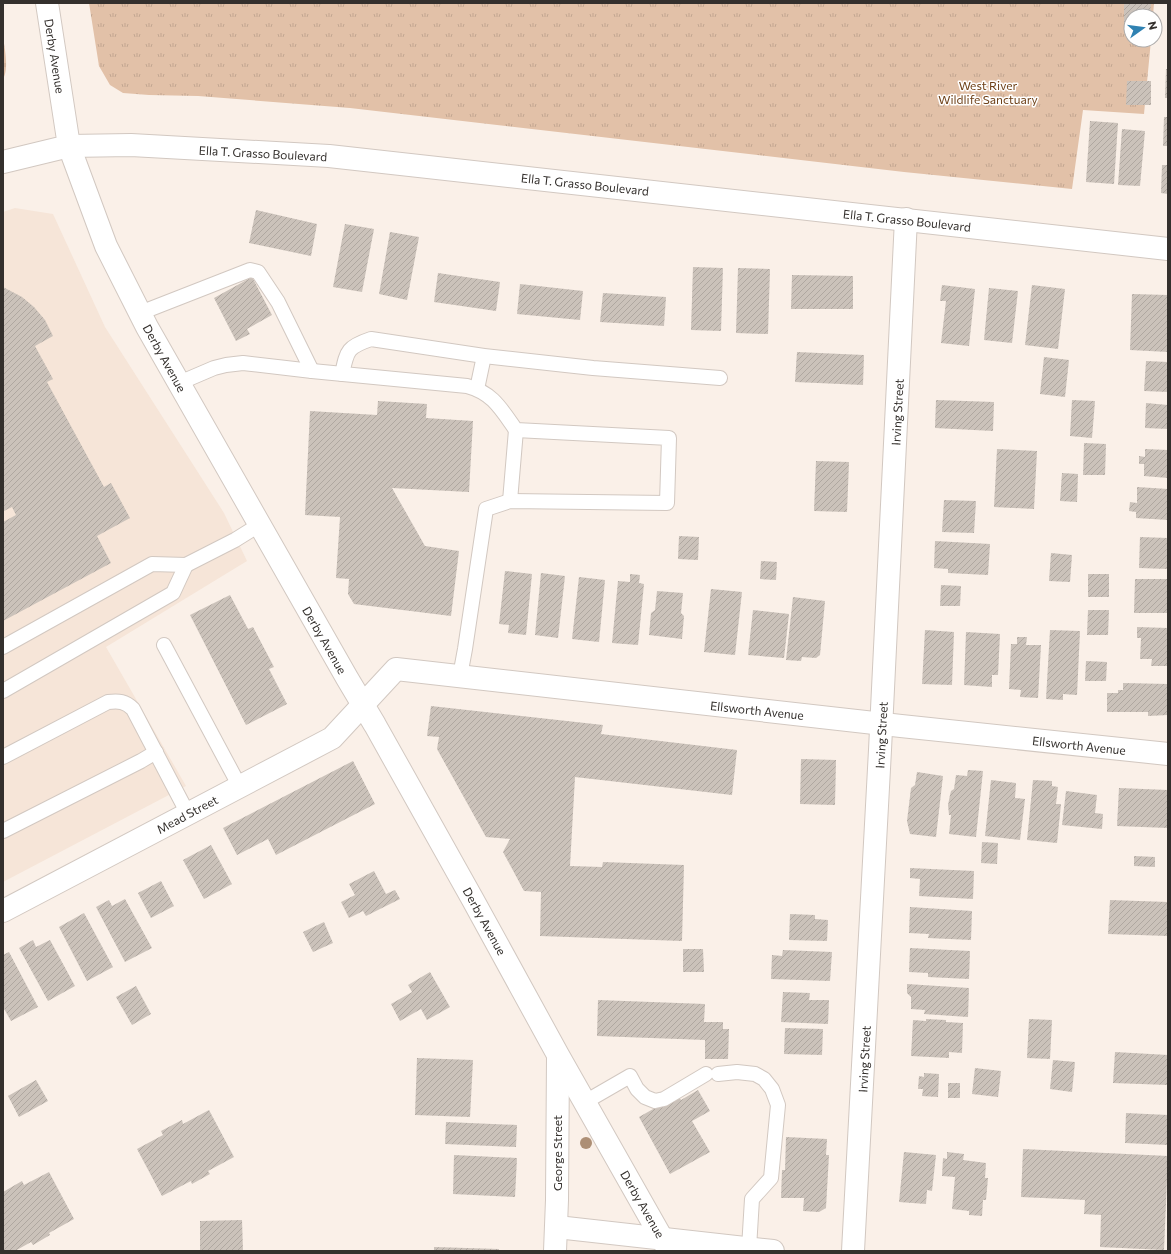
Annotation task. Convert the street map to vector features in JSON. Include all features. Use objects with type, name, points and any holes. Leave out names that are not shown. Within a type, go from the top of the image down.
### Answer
[{"type":"main road","name":"Derby Avenue","points":[[47,3],[70,146],[106,246],[140,313],[179,383],[375,725],[584,1102],[666,1245]]},
{"type":"main road","name":"Ella T. Grasso Boulevard","points":[[3,162],[70,146],[132,145],[329,156],[1168,249]]},
{"type":"main road","name":"Irving Street","points":[[853,1251],[906,219]]},
{"type":"main road","name":"Ellsworth Avenue","points":[[363,706],[396,669],[881,724],[1168,754]]},
{"type":"main road","name":"Mead Street","points":[[3,911],[332,738],[363,706]]},
{"type":"main road","name":"George Street","points":[[555,1251],[557,1228],[558,1055]]},
{"type":"main road","points":[[557,1228],[666,1245],[749,1248],[773,1251]]},
{"type":"lane","points":[[140,313],[250,270],[258,272],[278,302],[312,371]]},
{"type":"lane","points":[[342,374],[346,354],[356,344],[371,339],[484,356],[592,368],[720,378]]},
{"type":"lane","points":[[477,389],[484,356]]},
{"type":"lane","points":[[179,383],[214,368],[243,363],[466,386],[477,389],[494,400],[516,430],[510,501]]},
{"type":"lane","points":[[460,676],[486,509],[510,501],[667,503],[669,438],[516,430]]},
{"type":"lane","points":[[3,647],[152,564],[186,565],[235,540],[260,525]]},
{"type":"lane","points":[[3,691],[173,593],[186,565]]},
{"type":"lane","points":[[164,645],[240,787]]},
{"type":"lane","points":[[3,757],[108,702],[118,701],[126,703],[133,709],[188,814]]},
{"type":"lane","points":[[3,831],[156,752]]},
{"type":"lane","points":[[584,1102],[630,1076],[636,1089],[644,1097],[655,1101],[664,1099],[712,1074],[737,1072],[755,1074],[764,1079],[772,1089],[778,1105],[770,1178],[752,1199],[749,1248]]},
{"type":"shaded area","points":[[15,208],[53,214],[105,327],[224,513],[247,561],[106,647],[186,786],[3,882],[3,212]]},
{"type":"green space","name":"West River Wildlife Sanctuary","points":[[89,3],[1154,3],[1154,8],[1123,8],[1123,48],[1150,48],[1144,114],[1083,110],[1072,189],[904,172],[350,108],[198,96],[123,93],[110,85],[99,66]]},
{"type":"green space","points":[[3,38],[6,70],[3,79]]},
{"type":"building","points":[[1124,3],[1151,3],[1151,8],[1124,8]]},
{"type":"building","points":[[1166,69],[1168,69],[1168,98],[1165,98]]},
{"type":"building","points":[[1127,81],[1151,81],[1151,105],[1126,105]]},
{"type":"building","points":[[1164,117],[1168,117],[1168,146],[1163,146]]},
{"type":"building","points":[[1090,121],[1118,123],[1114,184],[1086,182]]},
{"type":"building","points":[[1122,129],[1145,131],[1140,186],[1118,185]]},
{"type":"building","points":[[1162,165],[1168,165],[1168,194],[1161,193]]},
{"type":"building","points":[[256,210],[317,224],[311,256],[249,243]]},
{"type":"building","points":[[345,224],[374,229],[362,292],[333,287]]},
{"type":"building","points":[[390,232],[419,237],[407,300],[379,294]]},
{"type":"building","points":[[693,267],[723,268],[721,331],[691,330]]},
{"type":"building","points":[[738,268],[770,269],[768,334],[736,333]]},
{"type":"building","points":[[438,273],[500,282],[496,311],[434,302]]},
{"type":"building","points":[[792,275],[853,276],[853,309],[791,309]]},
{"type":"building","points":[[252,277],[272,315],[247,329],[250,334],[236,341],[214,298]]},
{"type":"building","points":[[520,284],[583,291],[580,320],[517,314]]},
{"type":"building","points":[[942,285],[975,289],[969,346],[941,343],[946,301],[940,301]]},
{"type":"building","points":[[1032,285],[1065,289],[1058,349],[1025,345]]},
{"type":"building","points":[[3,287],[22,297],[34,307],[45,320],[53,336],[35,346],[53,379],[47,382],[104,487],[111,483],[130,518],[97,536],[111,563],[3,621],[3,522],[16,515],[12,507],[4,511],[3,510]]},
{"type":"building","points":[[989,288],[1018,291],[1012,343],[984,340]]},
{"type":"building","points":[[603,293],[666,297],[664,326],[600,322]]},
{"type":"building","points":[[1132,294],[1168,295],[1168,352],[1130,350]]},
{"type":"building","points":[[797,352],[864,355],[863,385],[795,382]]},
{"type":"building","points":[[1044,357],[1069,360],[1065,397],[1040,394]]},
{"type":"building","points":[[1146,361],[1168,362],[1168,392],[1144,391]]},
{"type":"building","points":[[936,400],[994,402],[993,431],[935,428]]},
{"type":"building","points":[[1072,400],[1095,401],[1092,438],[1070,436]]},
{"type":"building","points":[[378,401],[427,404],[426,418],[473,421],[469,492],[392,488],[425,546],[459,551],[451,616],[354,604],[348,594],[349,579],[336,578],[340,517],[305,515],[310,411],[377,415]]},
{"type":"building","points":[[1146,403],[1168,405],[1168,429],[1145,428]]},
{"type":"building","points":[[1084,443],[1106,444],[1105,475],[1083,475]]},
{"type":"building","points":[[997,449],[1037,451],[1034,509],[994,507]]},
{"type":"building","points":[[1145,449],[1168,450],[1168,478],[1144,476],[1144,464],[1139,464],[1139,456],[1145,457]]},
{"type":"building","points":[[816,461],[849,462],[847,512],[814,511]]},
{"type":"building","points":[[1062,473],[1078,474],[1077,502],[1060,501]]},
{"type":"building","points":[[1137,487],[1168,489],[1168,520],[1136,518],[1136,512],[1129,511],[1130,502],[1137,503]]},
{"type":"building","points":[[944,500],[976,501],[974,533],[942,532]]},
{"type":"building","points":[[679,536],[699,537],[698,560],[678,559]]},
{"type":"building","points":[[1140,537],[1168,538],[1168,569],[1139,568]]},
{"type":"building","points":[[935,541],[990,544],[988,575],[948,573],[948,569],[934,568]]},
{"type":"building","points":[[1051,553],[1072,555],[1070,582],[1049,581]]},
{"type":"building","points":[[761,561],[777,562],[776,580],[760,579]]},
{"type":"building","points":[[505,571],[532,574],[526,635],[508,633],[509,625],[499,624]]},
{"type":"building","points":[[541,573],[565,576],[558,638],[535,635]]},
{"type":"building","points":[[630,574],[640,575],[639,583],[644,584],[638,645],[612,643],[618,581],[630,582]]},
{"type":"building","points":[[1088,574],[1109,574],[1109,597],[1088,597]]},
{"type":"building","points":[[579,577],[605,580],[599,642],[572,639]]},
{"type":"building","points":[[1135,579],[1168,579],[1168,613],[1134,613]]},
{"type":"building","points":[[941,585],[961,586],[960,606],[940,606]]},
{"type":"building","points":[[711,589],[742,592],[735,655],[704,652]]},
{"type":"building","points":[[657,591],[683,593],[681,613],[684,616],[682,639],[649,635],[651,613],[655,610]]},
{"type":"building","points":[[230,595],[248,629],[253,627],[274,667],[269,669],[287,704],[246,725],[190,615]]},
{"type":"building","points":[[793,597],[825,601],[820,655],[816,658],[802,657],[801,661],[786,660]]},
{"type":"building","points":[[753,610],[789,614],[784,658],[748,655]]},
{"type":"building","points":[[1088,610],[1109,610],[1108,635],[1087,635]]},
{"type":"building","points":[[1137,627],[1168,628],[1168,666],[1151,666],[1152,659],[1140,659],[1141,638],[1137,638]]},
{"type":"building","points":[[925,630],[954,632],[952,685],[922,684]]},
{"type":"building","points":[[1050,630],[1080,631],[1077,695],[1063,694],[1063,700],[1046,699]]},
{"type":"building","points":[[966,632],[1000,634],[998,675],[992,675],[992,687],[964,685]]},
{"type":"building","points":[[1017,637],[1027,637],[1026,645],[1041,645],[1038,698],[1020,697],[1021,690],[1009,689],[1011,644],[1017,644]]},
{"type":"building","points":[[1086,661],[1107,662],[1106,681],[1085,681]]},
{"type":"building","points":[[1123,683],[1168,684],[1168,715],[1148,716],[1148,712],[1107,712],[1107,693],[1118,693],[1118,690],[1123,690]]},
{"type":"building","points":[[431,706],[603,725],[601,734],[737,750],[732,795],[575,777],[570,866],[602,867],[603,862],[684,865],[682,941],[540,936],[541,892],[524,891],[503,852],[510,839],[486,837],[437,749],[439,737],[427,736]]},
{"type":"building","points":[[801,759],[836,760],[835,805],[800,804]]},
{"type":"building","points":[[353,761],[375,804],[276,855],[268,839],[237,855],[223,828]]},
{"type":"building","points":[[968,770],[983,771],[976,837],[949,834],[951,815],[949,815],[948,805],[951,791],[954,789],[956,775],[967,776]]},
{"type":"building","points":[[917,772],[943,776],[936,837],[910,834],[907,821],[911,788],[915,785]]},
{"type":"building","points":[[991,780],[1016,783],[1015,798],[1025,799],[1020,840],[985,836]]},
{"type":"building","points":[[1033,780],[1052,781],[1052,786],[1058,787],[1056,804],[1061,804],[1057,843],[1027,840]]},
{"type":"building","points":[[1119,788],[1168,790],[1168,828],[1117,826]]},
{"type":"building","points":[[1066,791],[1097,795],[1095,813],[1103,814],[1102,829],[1062,825]]},
{"type":"building","points":[[982,842],[998,843],[997,864],[981,863]]},
{"type":"building","points":[[211,845],[232,884],[204,899],[183,860]]},
{"type":"building","points":[[1134,856],[1155,857],[1155,867],[1134,866]]},
{"type":"building","points":[[910,868],[974,871],[973,899],[919,896],[920,879],[910,878]]},
{"type":"building","points":[[374,871],[386,894],[395,890],[400,899],[366,916],[363,911],[349,918],[341,902],[355,895],[349,884]]},
{"type":"building","points":[[161,881],[174,906],[151,918],[138,893]]},
{"type":"building","points":[[125,899],[152,948],[125,962],[96,907],[109,900],[112,906]]},
{"type":"building","points":[[1110,900],[1168,902],[1168,936],[1108,934]]},
{"type":"building","points":[[910,907],[972,911],[971,940],[928,938],[929,934],[909,933]]},
{"type":"building","points":[[84,913],[113,967],[87,981],[59,927]]},
{"type":"building","points":[[790,914],[815,915],[815,919],[828,920],[827,941],[789,940]]},
{"type":"building","points":[[324,922],[333,943],[313,952],[303,932]]},
{"type":"building","points":[[33,940],[36,947],[50,940],[75,986],[48,1001],[19,948]]},
{"type":"building","points":[[910,948],[970,951],[969,979],[928,977],[928,973],[909,972]]},
{"type":"building","points":[[683,949],[703,949],[704,972],[683,972]]},
{"type":"building","points":[[783,950],[832,952],[830,981],[771,979],[772,955],[782,956]]},
{"type":"building","points":[[9,952],[38,1007],[11,1021],[3,1007],[3,955]]},
{"type":"building","points":[[430,972],[450,1007],[427,1020],[421,1009],[400,1021],[391,1004],[412,992],[408,985]]},
{"type":"building","points":[[907,984],[969,988],[968,1017],[924,1014],[925,1010],[911,1009],[911,997],[907,993]]},
{"type":"building","points":[[136,986],[151,1014],[132,1025],[116,997]]},
{"type":"building","points":[[783,992],[810,993],[809,1000],[829,1000],[828,1024],[781,1022]]},
{"type":"building","points":[[598,1000],[705,1004],[704,1022],[723,1022],[723,1029],[729,1029],[728,1059],[705,1059],[705,1040],[597,1036]]},
{"type":"building","points":[[926,1019],[963,1023],[962,1053],[949,1052],[949,1058],[911,1056],[913,1020],[926,1021]]},
{"type":"building","points":[[1029,1019],[1052,1020],[1050,1059],[1027,1058]]},
{"type":"building","points":[[785,1028],[823,1029],[822,1055],[784,1054]]},
{"type":"building","points":[[1115,1052],[1168,1055],[1168,1085],[1113,1083]]},
{"type":"building","points":[[417,1058],[473,1060],[470,1117],[415,1115]]},
{"type":"building","points":[[1053,1060],[1075,1062],[1072,1092],[1050,1089]]},
{"type":"building","points":[[975,1068],[1001,1071],[998,1097],[972,1094]]},
{"type":"building","points":[[924,1073],[939,1074],[938,1097],[922,1096],[923,1089],[918,1089],[919,1076],[924,1077]]},
{"type":"building","points":[[36,1080],[48,1101],[19,1117],[8,1096]]},
{"type":"building","points":[[948,1083],[960,1083],[960,1098],[948,1098]]},
{"type":"building","points":[[698,1090],[710,1111],[692,1121],[710,1152],[670,1174],[639,1117],[678,1095],[681,1100]]},
{"type":"building","points":[[209,1110],[234,1157],[208,1171],[210,1174],[192,1184],[191,1181],[162,1196],[137,1149],[163,1135],[161,1131],[182,1120],[183,1124]]},
{"type":"building","points":[[1126,1113],[1168,1115],[1168,1145],[1125,1143]]},
{"type":"building","points":[[446,1122],[517,1125],[516,1147],[445,1144]]},
{"type":"building","points":[[786,1137],[827,1139],[826,1155],[829,1155],[826,1208],[819,1212],[803,1211],[804,1198],[781,1198],[782,1170],[785,1170]]},
{"type":"building","points":[[1023,1149],[1168,1156],[1164,1250],[1100,1247],[1101,1215],[1084,1214],[1085,1200],[1021,1197]]},
{"type":"building","points":[[904,1152],[936,1155],[932,1191],[927,1190],[926,1204],[899,1202]]},
{"type":"building","points":[[947,1152],[964,1154],[963,1160],[986,1163],[985,1178],[988,1178],[986,1200],[983,1200],[982,1216],[969,1215],[969,1211],[952,1209],[955,1177],[942,1176],[943,1158],[947,1159]]},
{"type":"building","points":[[454,1155],[517,1158],[515,1197],[453,1194]]},
{"type":"building","points":[[49,1172],[74,1219],[49,1233],[50,1235],[33,1245],[31,1242],[15,1251],[3,1251],[3,1192],[22,1181],[24,1185]]},
{"type":"building","points":[[242,1220],[243,1251],[200,1251],[200,1221]]},
{"type":"building","points":[[434,1247],[499,1249],[499,1251],[434,1251]]}]
